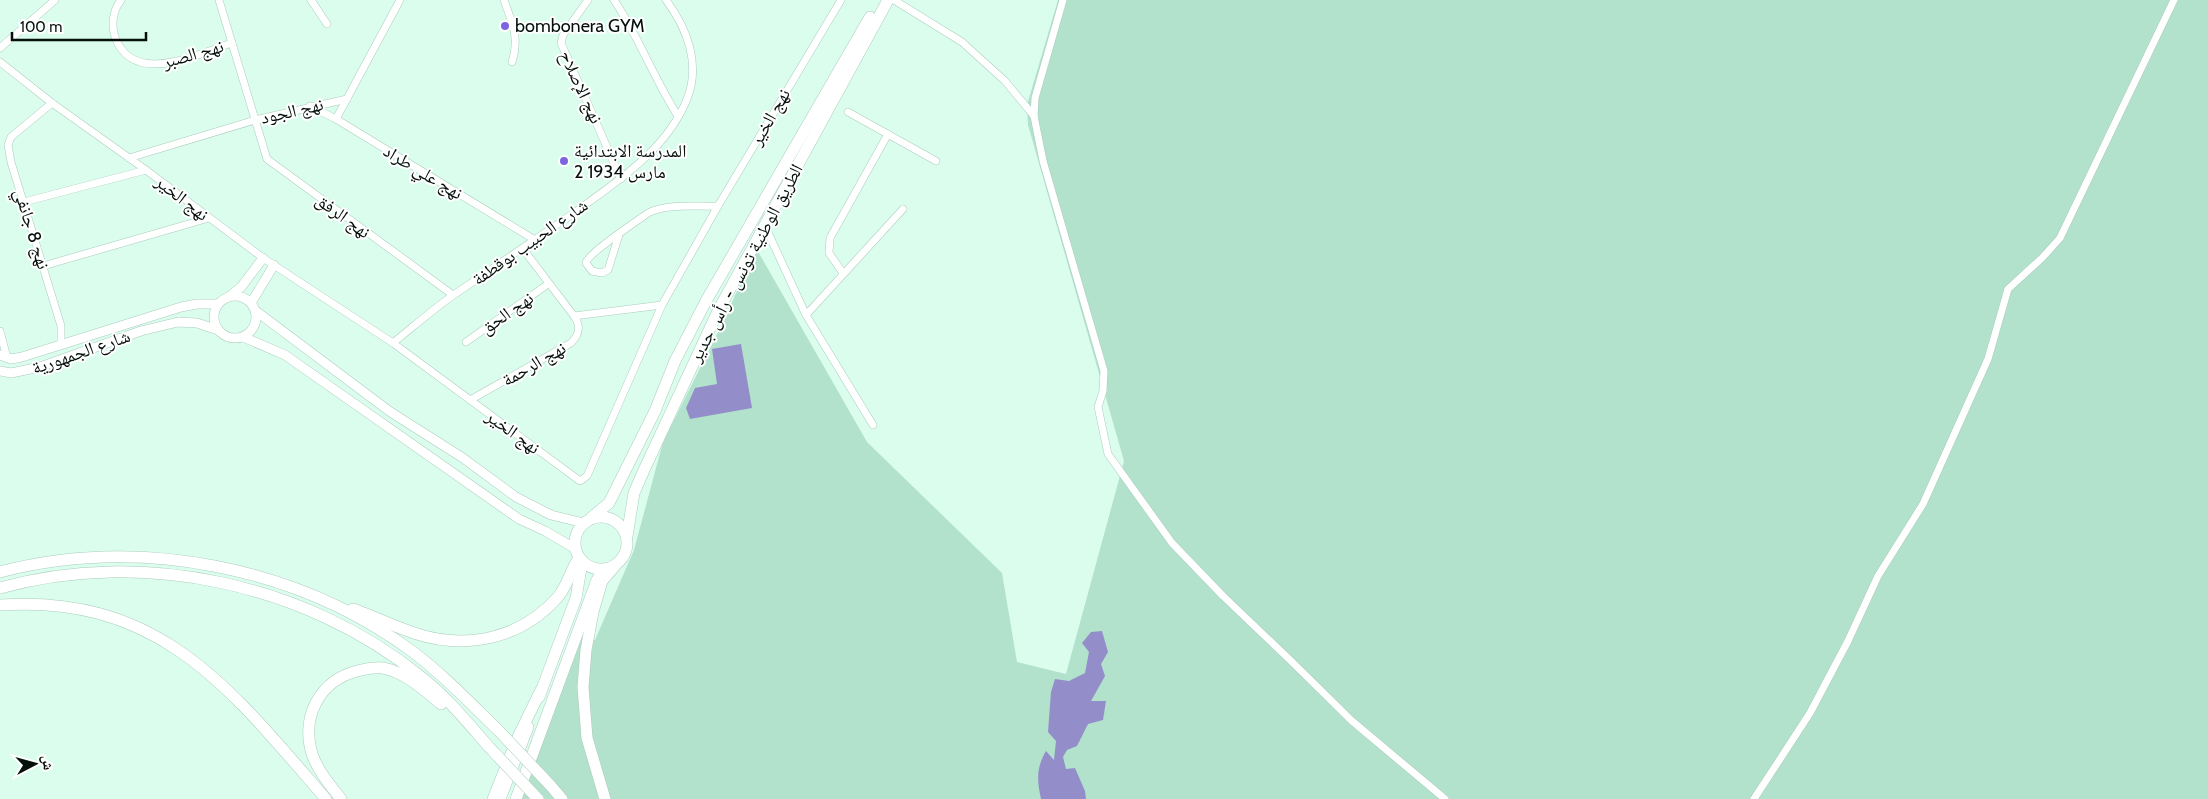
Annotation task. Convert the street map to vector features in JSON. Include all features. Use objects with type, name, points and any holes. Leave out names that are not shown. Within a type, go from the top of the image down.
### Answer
[{"type":"main road","name":"الطريق الوطنية تونس - رأس جدير","points":[[588,521],[609,503],[655,411],[675,361],[706,301],[880,0]]},
{"type":"main road","name":"الطريق الوطنية تونس - رأس جدير","points":[[627,536],[634,493],[718,311],[888,0]]},
{"type":"main road","points":[[500,799],[576,598],[579,556],[577,532],[588,521],[597,517],[610,518],[621,525],[627,536],[626,553],[597,580],[516,799]]},
{"type":"main road","points":[[579,556],[593,568],[610,568]]},
{"type":"main road","points":[[0,572],[48,561],[80,558],[142,557],[226,568],[267,579],[341,604],[427,637],[459,641],[479,640],[516,629],[540,614],[564,589],[579,556]]},
{"type":"main road","points":[[605,799],[587,738],[583,687],[592,612],[602,581],[610,568]]},
{"type":"main road","points":[[0,588],[61,576],[130,573],[195,578],[255,591],[330,620],[380,648],[421,676],[449,702],[538,799]]},
{"type":"main road","points":[[305,593],[366,622],[413,652],[457,689],[562,799]]},
{"type":"main road","points":[[0,605],[43,603],[93,611],[130,624],[178,649],[210,673],[230,692],[326,799]]},
{"type":"main road","points":[[341,799],[320,771],[313,755],[308,729],[309,718],[318,698],[341,676],[373,668],[394,671],[409,679],[467,723]]},
{"type":"main road","points":[[493,799],[518,737],[541,690]]},
{"type":"street","points":[[0,48],[55,0]]},
{"type":"street","name":"نهج الصبر","points":[[121,0],[114,19],[115,36],[125,52],[141,63],[152,65],[165,63],[232,43]]},
{"type":"street","name":"نهج الرفق","points":[[219,0],[265,156],[270,162],[453,295]]},
{"type":"street","points":[[311,0],[327,24]]},
{"type":"street","name":"نهج الجود","points":[[129,158],[255,120],[346,99],[400,0]]},
{"type":"street","points":[[504,0],[516,36],[516,47],[512,62]]},
{"type":"street","name":"نهج الإصلاح","points":[[588,0],[563,35],[560,43],[607,144],[621,179]]},
{"type":"street","points":[[614,0],[632,29],[665,95],[678,116]]},
{"type":"street","name":"شارع الحبيب بوقطفة","points":[[393,343],[453,295],[523,249],[621,179],[656,146],[678,116],[688,98],[692,60],[686,32],[666,0]]},
{"type":"street","name":"نهج الخير","points":[[0,62],[52,103],[146,170],[263,258],[393,343],[573,477],[583,480],[587,476],[662,305],[718,206],[841,0]]},
{"type":"street","points":[[894,0],[962,42],[1005,81],[1034,116]]},
{"type":"street","points":[[1063,0],[1035,98],[1034,116],[1043,161],[1104,371],[1098,407],[1108,454],[1172,543],[1222,596],[1352,721],[1445,799]]},
{"type":"street","points":[[1754,799],[1810,712],[1848,641],[1878,576],[1923,504],[1988,359],[2008,289],[2060,238],[2174,0]]},
{"type":"street","points":[[336,119],[346,99]]},
{"type":"street","name":"نهج 8 جانفي","points":[[52,103],[15,133],[9,141],[11,162],[61,326],[61,343]]},
{"type":"street","name":"نهج علي طراد","points":[[310,106],[336,119],[535,240]]},
{"type":"street","points":[[848,112],[936,161]]},
{"type":"street","points":[[843,273],[829,253],[830,238],[888,134]]},
{"type":"street","points":[[24,202],[146,170]]},
{"type":"street","points":[[619,234],[608,270],[602,273],[592,271],[586,263],[587,259],[619,234],[657,209],[718,206]]},
{"type":"street","points":[[806,314],[903,209]]},
{"type":"street","points":[[43,266],[209,218]]},
{"type":"street","points":[[765,226],[806,314],[873,425]]},
{"type":"street","points":[[523,249],[574,316],[662,305]]},
{"type":"street","points":[[263,258],[242,286],[218,304],[214,314],[218,330],[227,337],[243,337],[285,355],[512,514],[558,538],[579,556]]},
{"type":"street","points":[[243,337],[254,327],[253,307],[274,265]]},
{"type":"street","name":"نهج الحق","points":[[466,342],[548,284]]},
{"type":"street","points":[[228,297],[241,297],[389,410],[463,458],[516,497],[552,515],[588,521]]},
{"type":"street","points":[[0,331],[4,356],[22,356],[181,307],[197,304],[218,304]]},
{"type":"street","name":"نهج الرحمة","points":[[470,400],[576,338],[579,331],[579,323],[574,316]]},
{"type":"street","name":"شارع الجمهورية","points":[[2,374],[40,367],[161,326],[187,321],[218,330]]},
{"type":"green space","points":[[1058,0],[2208,0],[2208,799],[520,799],[582,636],[595,640],[634,550],[663,442],[725,318],[756,248],[867,442],[1002,573],[1017,662],[1066,674],[1124,461],[1028,125],[1027,105]]},
{"type":"shaded area","points":[[741,344],[752,408],[690,419],[686,408],[695,388],[717,384],[712,349]]},
{"type":"shaded area","points":[[1102,631],[1108,652],[1101,664],[1105,676],[1091,701],[1106,701],[1103,720],[1088,724],[1077,746],[1067,750],[1063,757],[1066,769],[1075,768],[1085,791],[1086,799],[1041,799],[1038,775],[1040,763],[1046,751],[1054,760],[1056,741],[1048,732],[1051,692],[1055,679],[1069,681],[1085,673],[1089,652],[1082,643],[1091,632]]},
{"type":"place","name":"bombonera GYM","points":[[505,26]]},
{"type":"place","name":"المدرسة الابتدائية 2 مارس 1934","points":[[564,161]]}]
